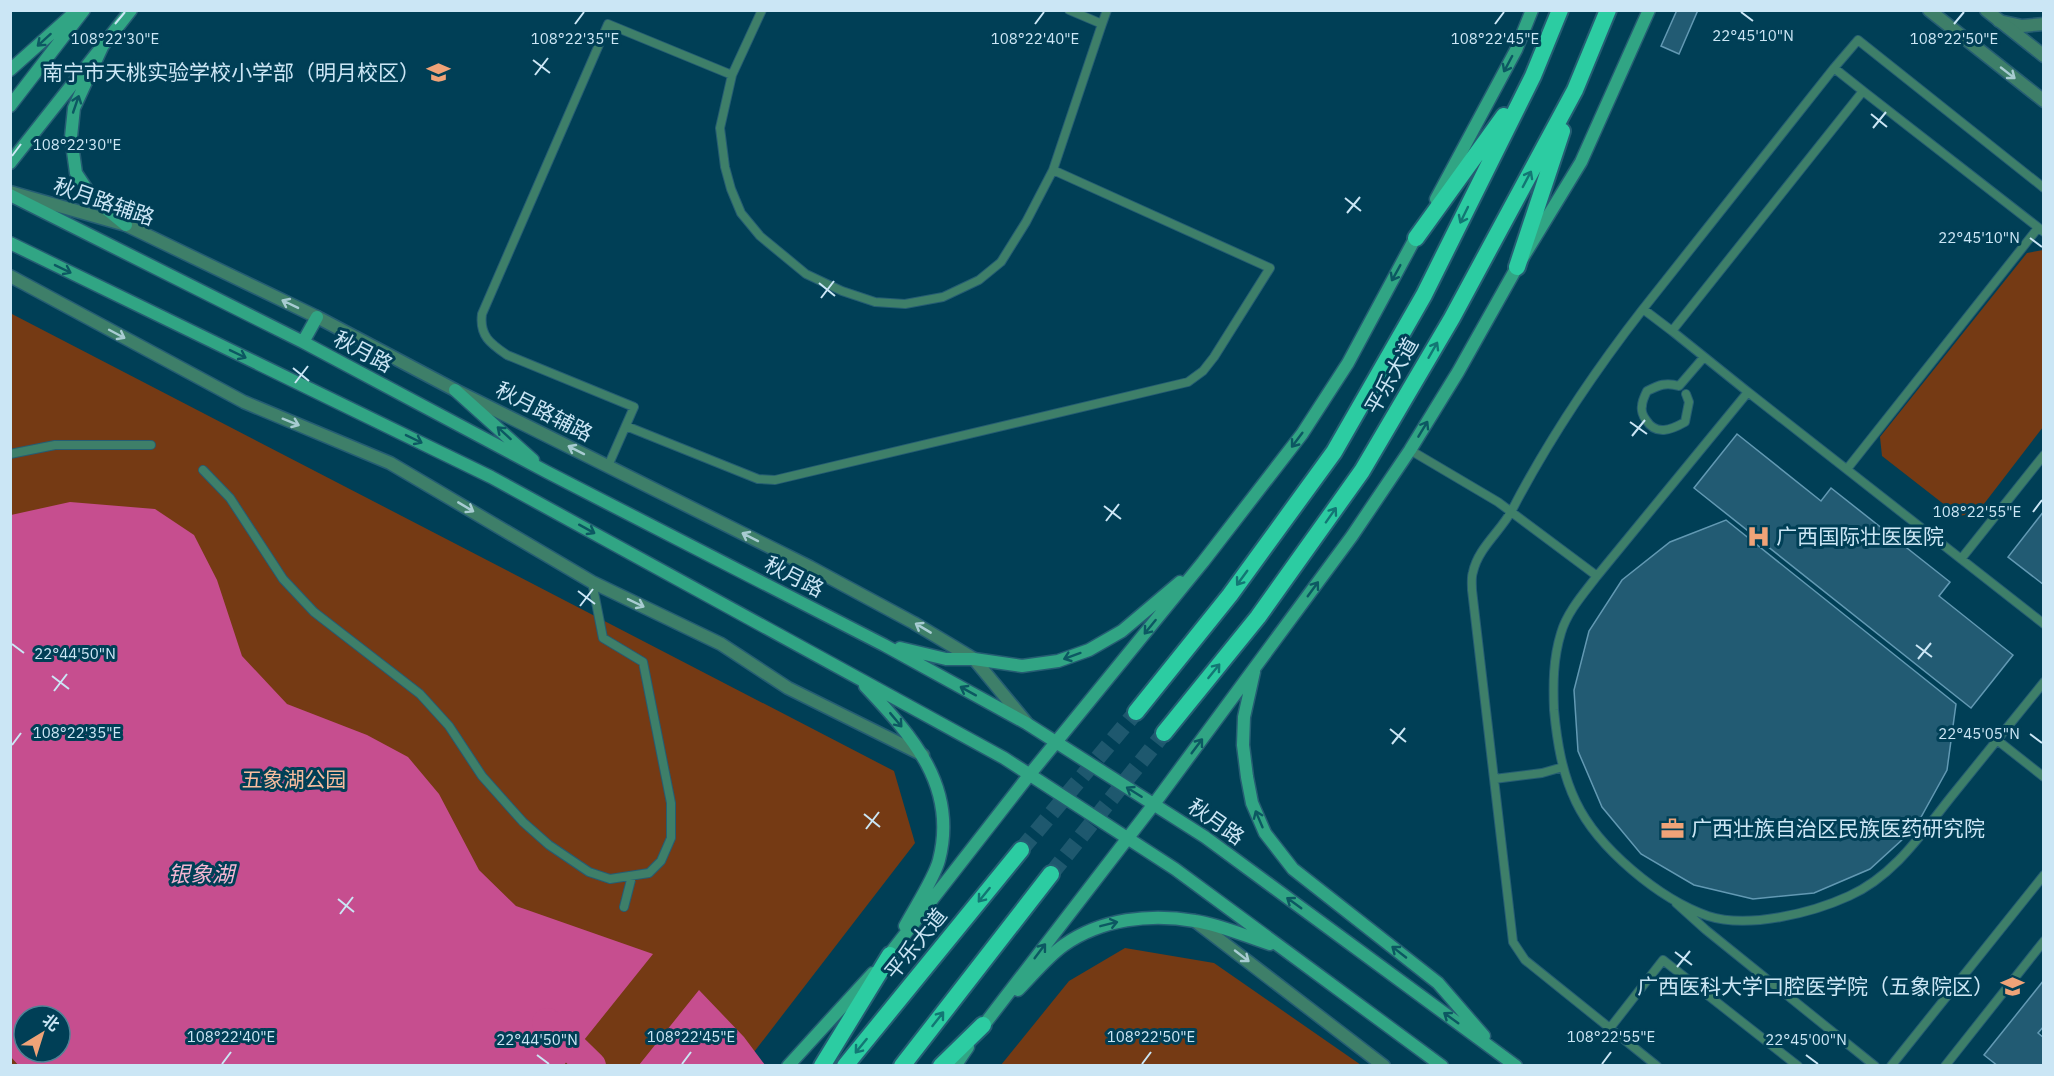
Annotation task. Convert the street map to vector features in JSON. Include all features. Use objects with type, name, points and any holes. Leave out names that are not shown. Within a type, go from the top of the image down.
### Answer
[{"type":"highway","name":"平乐大道","points":[[1136,712],[1230,595],[1334,452],[1424,295],[1533,76],[1560,10]]},
{"type":"highway","name":"平乐大道","points":[[1164,733],[1258,617],[1362,471],[1452,318],[1575,90],[1608,10]]},
{"type":"highway","points":[[1416,238],[1533,76]]},
{"type":"highway","points":[[1517,267],[1575,90]]},
{"type":"highway","name":"平乐大道","points":[[845,1065],[1021,850]]},
{"type":"highway","points":[[902,1065],[1051,874]]},
{"type":"highway","points":[[822,1065],[890,955]]},
{"type":"highway","points":[[940,1065],[983,1025]]},
{"type":"main road","points":[[10,70],[77,10]]},
{"type":"main road","points":[[10,106],[84,10]]},
{"type":"main road","points":[[10,163],[131,10]]},
{"type":"main road","points":[[792,1061],[890,955],[1030,774],[1203,562],[1302,434],[1348,363],[1416,238],[1516,50],[1532,10]]},
{"type":"main road","points":[[955,1065],[1256,667],[1352,536],[1410,450],[1581,162],[1649,10]]},
{"type":"main road","points":[[103,45],[74,108],[71,136],[76,173],[92,197],[126,225]]},
{"type":"main road","name":"秋月路","points":[[10,193],[303,342],[548,472],[884,645],[1026,723],[1205,837],[1516,1065]]},
{"type":"main road","points":[[10,243],[491,477],[1004,758],[1175,869],[1442,1065]]},
{"type":"main road","points":[[303,342],[317,317]]},
{"type":"main road","points":[[455,390],[548,472]]},
{"type":"main road","points":[[884,645],[946,659],[974,659],[1022,666],[1058,661],[1089,650],[1122,631],[1203,562]]},
{"type":"main road","points":[[1256,667],[1244,717],[1243,745],[1246,777],[1252,803],[1265,833],[1293,869],[1438,983],[1499,1053]]},
{"type":"main road","points":[[856,677],[896,719],[923,755],[937,784],[943,808],[944,826],[939,862],[890,955]]},
{"type":"main road","points":[[983,1025],[1062,946],[1097,927],[1126,919],[1162,918],[1195,921],[1283,949]]},
{"type":"street","points":[[1929,10],[2043,101]]},
{"type":"street","points":[[1986,10],[2043,56]]},
{"type":"street","points":[[1999,21],[2022,26],[2043,24]]},
{"type":"street","name":"秋月路辅路","points":[[10,193],[126,225],[317,317],[455,390],[810,567],[914,623],[974,659],[1026,723]]},
{"type":"street","points":[[10,276],[244,402],[390,463],[592,582],[721,644],[788,688],[923,755]]},
{"type":"street","points":[[1195,921],[1384,1065]]},
{"type":"lane","points":[[762,10],[732,75],[720,128],[724,167],[741,213],[760,236],[806,274],[842,291],[875,302],[905,304],[944,297],[979,280],[1001,262],[1026,222],[1053,170],[1107,10]]},
{"type":"lane","points":[[1069,10],[1102,24]]},
{"type":"lane","points":[[608,466],[634,407],[507,355],[490,344],[481,326],[482,314],[608,24],[732,75]]},
{"type":"lane","points":[[1657,1065],[1525,960],[1513,942],[1472,590],[1473,572],[1481,553],[1511,512],[1522,488],[1605,358],[1857,40],[2043,188]]},
{"type":"lane","points":[[1834,68],[2041,230],[1846,469]]},
{"type":"lane","points":[[1672,332],[1863,91]]},
{"type":"lane","points":[[626,426],[758,479],[775,480],[1188,382],[1203,371],[1214,357],[1270,268],[1053,170]]},
{"type":"lane","points":[[1643,309],[2043,624]]},
{"type":"lane","points":[[1686,394],[1689,402],[1685,422],[1673,429],[1662,431],[1650,426],[1643,416],[1641,405],[1647,391],[1659,384],[1669,383],[1679,386],[1704,357]]},
{"type":"lane","points":[[1748,392],[1597,576],[1576,604],[1561,631],[1553,665],[1557,739],[1563,767],[1577,803],[1594,830],[1636,874],[1668,896],[1706,930],[1875,1065]]},
{"type":"lane","points":[[10,454],[55,445],[150,445]]},
{"type":"lane","points":[[1410,450],[1498,502],[1597,576]]},
{"type":"lane","points":[[1961,559],[2043,456]]},
{"type":"lane","points":[[203,470],[230,498],[283,579],[314,612],[420,694],[449,726],[482,776],[523,822],[549,845],[588,872],[610,879],[649,873],[661,861],[671,838],[671,803],[643,662],[603,638],[592,582]]},
{"type":"lane","points":[[1668,896],[1708,916],[1734,921],[1767,919],[1810,911],[1850,896],[1881,878],[1898,862],[2043,682]]},
{"type":"lane","points":[[1997,740],[2043,777]]},
{"type":"lane","points":[[1494,779],[1542,773],[1563,767]]},
{"type":"lane","points":[[1891,1065],[2043,875]]},
{"type":"lane","points":[[624,907],[632,876]]},
{"type":"lane","points":[[1945,1065],[2043,941]]},
{"type":"lane","points":[[1610,1028],[1663,960],[1798,1065]]},
{"type":"green space","points":[[2043,250],[2043,427],[1977,513],[1959,516],[1882,456],[1880,437],[2027,253]]},
{"type":"green space","name":"五象湖公园","points":[[10,313],[894,771],[915,843],[744,1065],[11,1065]]},
{"type":"green space","points":[[1125,948],[1214,963],[1361,1065],[1001,1065],[1069,981]]},
{"type":"water","name":"银象湖","points":[[70,502],[155,509],[194,535],[217,580],[242,656],[287,704],[367,735],[408,757],[439,794],[479,870],[516,906],[653,954],[564,1065],[19,1066],[17,1064],[72,1064],[72,1004],[12,1004],[11,1057],[11,515]]},
{"type":"water","points":[[699,990],[744,1037],[765,1065],[639,1065]]},
{"type":"building","points":[[1677,10],[1698,10],[1679,54],[1661,46]]},
{"type":"building","points":[[1737,434],[1821,501],[1831,488],[1950,582],[1939,596],[2013,655],[1971,708],[1694,488]]},
{"type":"building","points":[[2044,511],[2044,585],[2008,557]]},
{"type":"building","points":[[1726,520],[1956,704],[1947,770],[1915,828],[1870,869],[1814,893],[1753,899],[1694,885],[1641,854],[1602,807],[1578,751],[1574,690],[1589,631],[1622,580],[1670,542]]},
{"type":"building","points":[[2044,980],[2044,1026],[2038,1033],[2044,1038],[2044,1066],[1998,1066],[1984,1055]]},
{"type":"waterway","points":[[547,1023],[591,1066]]},
{"type":"tunnel","points":[[1021,850],[1136,712]]},
{"type":"tunnel","points":[[1051,874],[1164,733]]},
{"type":"place","name":"南宁市天桃实验学校小学部（明月校区）","points":[[438,73]]},
{"type":"place","name":"广西国际壮医医院","points":[[1758,537]]},
{"type":"place","name":"广西壮族自治区民族医药研究院","points":[[1673,829]]},
{"type":"place","name":"广西医科大学口腔医学院（五象院区）","points":[[2012,987]]}]
